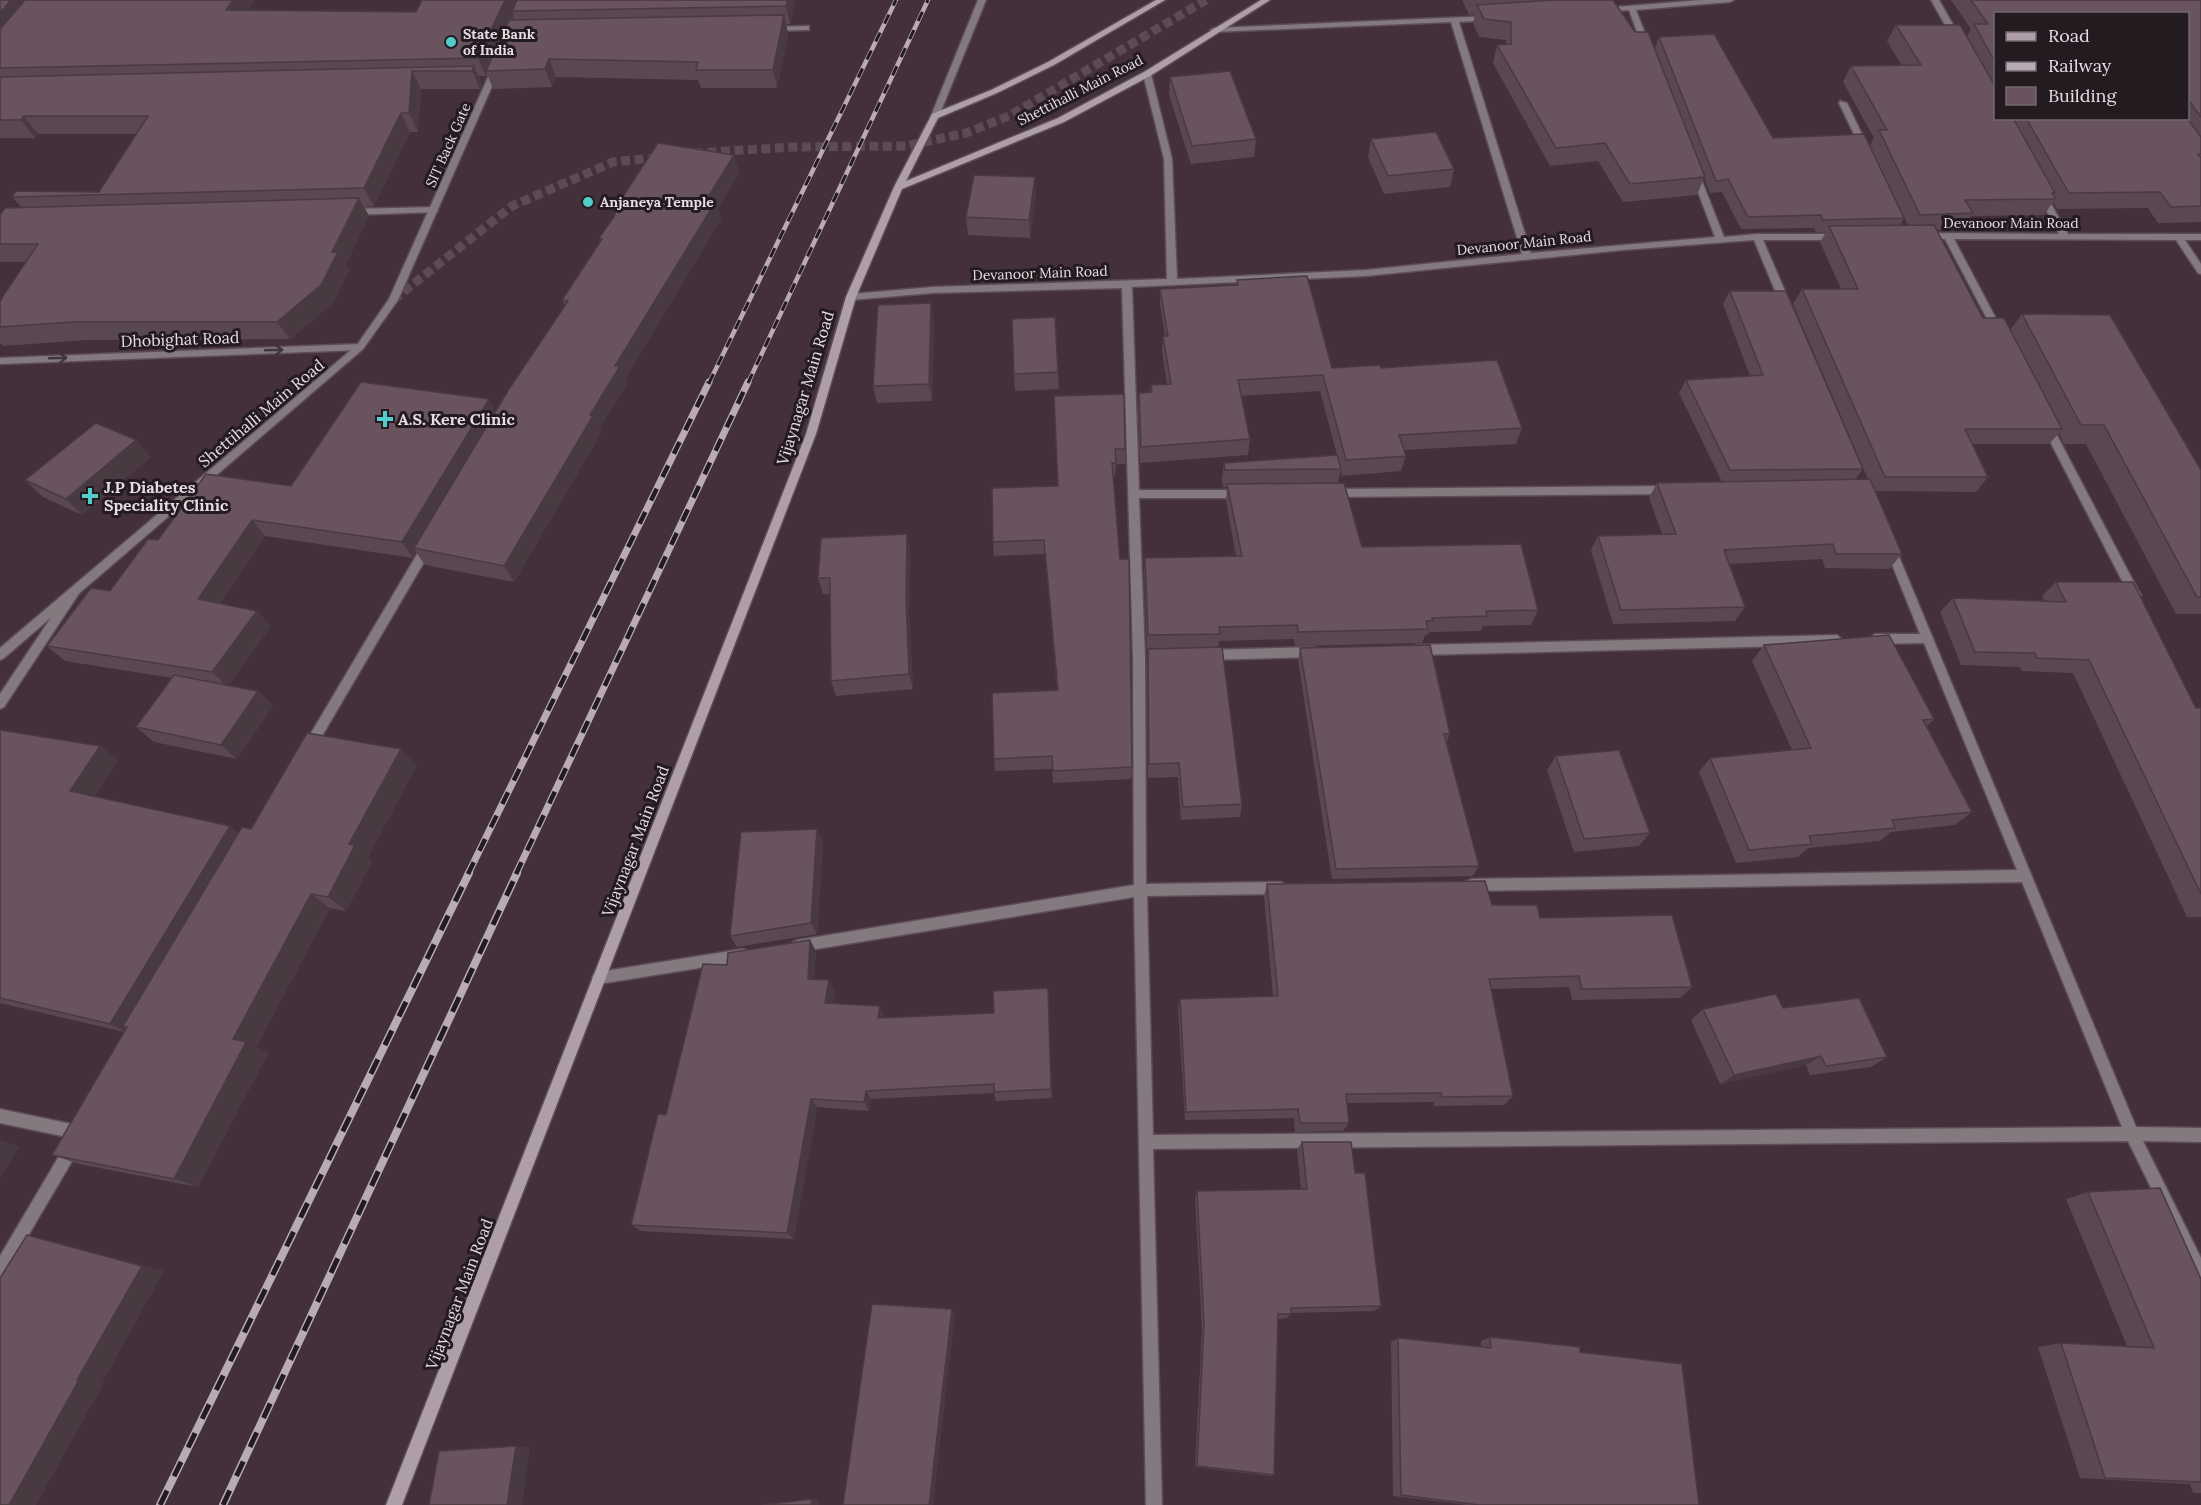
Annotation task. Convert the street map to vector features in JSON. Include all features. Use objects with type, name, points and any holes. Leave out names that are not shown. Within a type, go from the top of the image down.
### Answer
[{"type":"main road","points":[[935,116],[981,99],[1034,73],[1161,0]]},
{"type":"main road","name":"Shettihalli Main Road","points":[[898,187],[1061,120],[1147,74],[1214,30],[1266,0]]},
{"type":"main road","name":"Vijaynagar Main Road","points":[[394,1505],[811,434],[851,297],[898,187],[935,116]]},
{"type":"street","points":[[935,116],[982,0]]},
{"type":"street","points":[[1596,11],[1730,0]]},
{"type":"street","points":[[1935,0],[1963,50]]},
{"type":"street","points":[[1632,8],[1649,52]]},
{"type":"street","points":[[1214,30],[1501,17]]},
{"type":"street","points":[[1454,20],[1527,256]]},
{"type":"street","points":[[759,29],[806,28]]},
{"type":"street","name":"SIT Back Gate","points":[[393,300],[499,62]]},
{"type":"street","points":[[1147,74],[1168,159],[1172,281]]},
{"type":"street","points":[[479,80],[491,80]]},
{"type":"street","points":[[1843,103],[1867,154]]},
{"type":"street","points":[[1691,163],[1721,240]]},
{"type":"street","points":[[2038,187],[2065,236]]},
{"type":"street","points":[[340,213],[434,210]]},
{"type":"street","name":"Devanoor Main Road","points":[[1917,236],[2201,237]]},
{"type":"street","points":[[1948,236],[2003,342]]},
{"type":"street","points":[[1757,237],[1790,314]]},
{"type":"street","name":"Devanoor Main Road","points":[[851,297],[933,290],[1366,273],[1527,256],[1757,237],[1846,237]]},
{"type":"street","points":[[2179,237],[2201,271]]},
{"type":"street","points":[[1127,283],[1134,495],[1145,656],[1140,891],[1154,1505]]},
{"type":"street","name":"Shettihalli Main Road","points":[[0,655],[360,347],[393,300]]},
{"type":"street","name":"Dhobighat Road","points":[[0,361],[360,347]]},
{"type":"street","points":[[2042,416],[2140,605]]},
{"type":"street","points":[[1325,493],[1685,490]]},
{"type":"street","points":[[1134,495],[1254,494]]},
{"type":"street","points":[[299,765],[438,530]]},
{"type":"street","points":[[1887,542],[2132,1134],[2201,1274]]},
{"type":"street","points":[[0,704],[74,592]]},
{"type":"street","points":[[1868,640],[1928,638]]},
{"type":"street","points":[[1402,650],[1844,640]]},
{"type":"street","points":[[1199,655],[1330,652]]},
{"type":"street","points":[[1463,885],[2026,876]]},
{"type":"street","points":[[788,948],[1140,891],[1296,888]]},
{"type":"street","points":[[599,978],[752,953]]},
{"type":"street","points":[[0,1116],[84,1128],[0,1270]]},
{"type":"street","points":[[1146,1142],[2132,1134],[2201,1136]]},
{"type":"building","points":[[0,0],[11,0],[0,13]]},
{"type":"building","points":[[25,0],[233,0],[226,10],[416,12],[422,0],[505,0],[478,58],[0,68],[0,29]]},
{"type":"building","points":[[517,0],[787,0],[786,6],[512,11]]},
{"type":"building","points":[[1553,0],[1613,0],[1635,32],[1648,32],[1705,177],[1630,184],[1605,143],[1556,148],[1497,45],[1511,44],[1511,22],[1484,19],[1477,5]]},
{"type":"building","points":[[1971,0],[2201,0],[2201,117],[2189,101],[2189,12],[1994,12],[1994,60],[1974,24],[1988,24]]},
{"type":"building","points":[[784,15],[773,70],[696,70],[698,62],[549,59],[545,69],[486,71],[509,20]]},
{"type":"building","points":[[1896,25],[1960,25],[1994,84],[1994,120],[2014,120],[2055,193],[2052,193],[2056,199],[1965,200],[1973,213],[1920,215],[1879,130],[1887,130],[1851,66],[1921,65]]},
{"type":"building","points":[[1714,34],[1773,138],[1864,134],[1904,218],[1823,220],[1821,215],[1748,217],[1728,179],[1716,181],[1659,37]]},
{"type":"building","points":[[474,66],[472,71],[412,71],[409,113],[401,113],[364,188],[12,197],[16,191],[99,192],[148,116],[24,116],[21,120],[0,120],[0,77]]},
{"type":"building","points":[[1230,71],[1256,139],[1192,146],[1170,77]]},
{"type":"building","points":[[2027,120],[2188,120],[2201,137],[2201,154],[2198,154],[2201,158],[2201,206],[2171,207],[2160,192],[2069,193]]},
{"type":"building","points":[[1436,132],[1454,169],[1388,176],[1371,139]]},
{"type":"building","points":[[658,143],[734,155],[707,199],[716,201],[615,366],[620,366],[590,415],[593,416],[504,566],[414,548],[509,389],[568,301],[562,300],[602,239],[599,238],[614,217],[618,204]]},
{"type":"building","points":[[974,175],[1035,177],[1029,220],[966,217]]},
{"type":"building","points":[[359,198],[332,252],[338,252],[321,285],[277,322],[72,322],[0,327],[0,302],[38,244],[0,244],[0,215],[5,208]]},
{"type":"building","points":[[1934,225],[1983,318],[2004,318],[2062,429],[1965,429],[1988,477],[1885,477],[1802,289],[1858,289],[1829,226]]},
{"type":"building","points":[[1307,276],[1332,368],[1380,365],[1381,368],[1497,360],[1522,428],[1399,435],[1406,456],[1346,460],[1323,375],[1238,380],[1250,439],[1141,447],[1139,393],[1152,392],[1151,385],[1171,384],[1163,336],[1168,336],[1160,289],[1238,285],[1237,280]]},
{"type":"building","points":[[1730,291],[1786,291],[1863,469],[1730,470],[1686,380],[1763,375]]},
{"type":"building","points":[[931,303],[929,384],[873,386],[878,305]]},
{"type":"building","points":[[2022,314],[2110,315],[2201,470],[2201,597],[2197,597],[2104,425],[2081,425]]},
{"type":"building","points":[[1055,317],[1058,372],[1014,374],[1012,319]]},
{"type":"building","points":[[361,382],[489,399],[402,542],[252,520],[198,599],[257,611],[212,672],[47,646],[91,588],[110,591],[148,539],[158,540],[206,474],[291,486]]},
{"type":"building","points":[[1124,394],[1125,449],[1115,449],[1116,463],[1112,463],[1120,559],[1129,559],[1132,767],[1053,771],[1052,756],[994,759],[992,693],[1058,690],[1044,540],[993,542],[992,488],[1058,486],[1054,396]]},
{"type":"building","points":[[96,423],[136,440],[66,499],[25,480]]},
{"type":"building","points":[[1337,455],[1341,469],[1225,470],[1224,463]]},
{"type":"building","points":[[1870,479],[1902,554],[1836,554],[1833,544],[1724,550],[1745,607],[1621,610],[1598,536],[1676,534],[1657,483]]},
{"type":"building","points":[[1344,483],[1362,547],[1521,544],[1538,610],[1486,611],[1487,616],[1432,618],[1433,621],[1426,621],[1428,629],[1298,632],[1297,625],[1219,627],[1220,634],[1148,635],[1145,558],[1242,556],[1227,484]]},
{"type":"building","points":[[907,534],[906,598],[909,674],[831,681],[830,578],[818,578],[821,538]]},
{"type":"building","points":[[2056,582],[2133,582],[2196,708],[2201,708],[2201,894],[2089,660],[2037,658],[2035,653],[1975,652],[1953,598],[2066,602]]},
{"type":"building","points":[[1889,635],[1934,719],[1923,720],[1972,812],[1892,820],[1895,828],[1809,836],[1812,844],[1749,850],[1710,758],[1811,748],[1764,645]]},
{"type":"building","points":[[1430,645],[1450,734],[1444,734],[1479,866],[1336,869],[1300,648]]},
{"type":"building","points":[[1222,647],[1242,804],[1183,807],[1179,763],[1149,764],[1148,649]]},
{"type":"building","points":[[174,675],[258,691],[221,745],[136,727]]},
{"type":"building","points":[[0,730],[100,746],[70,791],[230,826],[110,1024],[0,998]]},
{"type":"building","points":[[307,733],[401,749],[349,844],[355,845],[328,897],[311,894],[233,1039],[246,1042],[174,1179],[52,1155],[127,1027],[123,1026],[242,827],[251,829]]},
{"type":"building","points":[[1619,750],[1650,833],[1584,839],[1556,756]]},
{"type":"building","points":[[817,829],[811,923],[730,936],[741,832]]},
{"type":"building","points":[[1485,881],[1492,905],[1537,905],[1540,918],[1672,915],[1692,987],[1582,989],[1579,976],[1489,979],[1513,1096],[1442,1097],[1441,1093],[1346,1094],[1349,1123],[1300,1123],[1298,1109],[1186,1112],[1180,999],[1278,996],[1267,884]]},
{"type":"building","points":[[810,940],[808,979],[829,980],[825,1003],[880,1006],[878,1018],[994,1013],[993,991],[1048,988],[1051,1089],[994,1092],[994,1084],[866,1091],[864,1102],[811,1099],[787,1233],[631,1225],[658,1114],[666,1115],[703,964],[727,965],[728,953]]},
{"type":"building","points":[[1776,994],[1783,1008],[1859,998],[1887,1057],[1826,1066],[1821,1056],[1734,1075],[1703,1009]]},
{"type":"building","points":[[1302,1142],[1351,1142],[1355,1173],[1365,1173],[1381,1306],[1291,1308],[1291,1314],[1278,1314],[1274,1475],[1197,1466],[1204,1324],[1197,1191],[1307,1189]]},
{"type":"building","points":[[2160,1188],[2201,1279],[2201,1482],[2105,1478],[2061,1343],[2154,1348],[2088,1192]]},
{"type":"building","points":[[27,1235],[142,1266],[9,1505],[0,1505],[0,1278]]},
{"type":"building","points":[[872,1304],[952,1309],[929,1505],[843,1505]]},
{"type":"building","points":[[1490,1337],[1580,1347],[1580,1352],[1682,1364],[1699,1505],[1479,1505],[1401,1495],[1398,1338],[1491,1348]]},
{"type":"building","points":[[516,1446],[507,1505],[429,1505],[439,1451]]},
{"type":"building","points":[[812,1499],[811,1505],[762,1505]]},
{"type":"tunnel","points":[[694,153],[794,147],[906,146],[966,133],[1009,116],[1206,0]]},
{"type":"tunnel","points":[[393,300],[512,206],[613,162],[662,157]]},
{"type":"railway","points":[[709,383],[896,0]]},
{"type":"railway","points":[[748,383],[928,0]]},
{"type":"railway","points":[[468,874],[709,382]]},
{"type":"railway","points":[[516,874],[748,382]]},
{"type":"railway","points":[[160,1505],[469,873]]},
{"type":"railway","points":[[223,1505],[517,873]]},
{"type":"place","name":"State Bank of India","points":[[451,42]]},
{"type":"place","name":"Anjaneya Temple","points":[[588,202]]},
{"type":"place","name":"A.S. Kere Clinic","points":[[385,419]]},
{"type":"place","name":"J.P Diabetes Speciality Clinic","points":[[90,496]]}]
